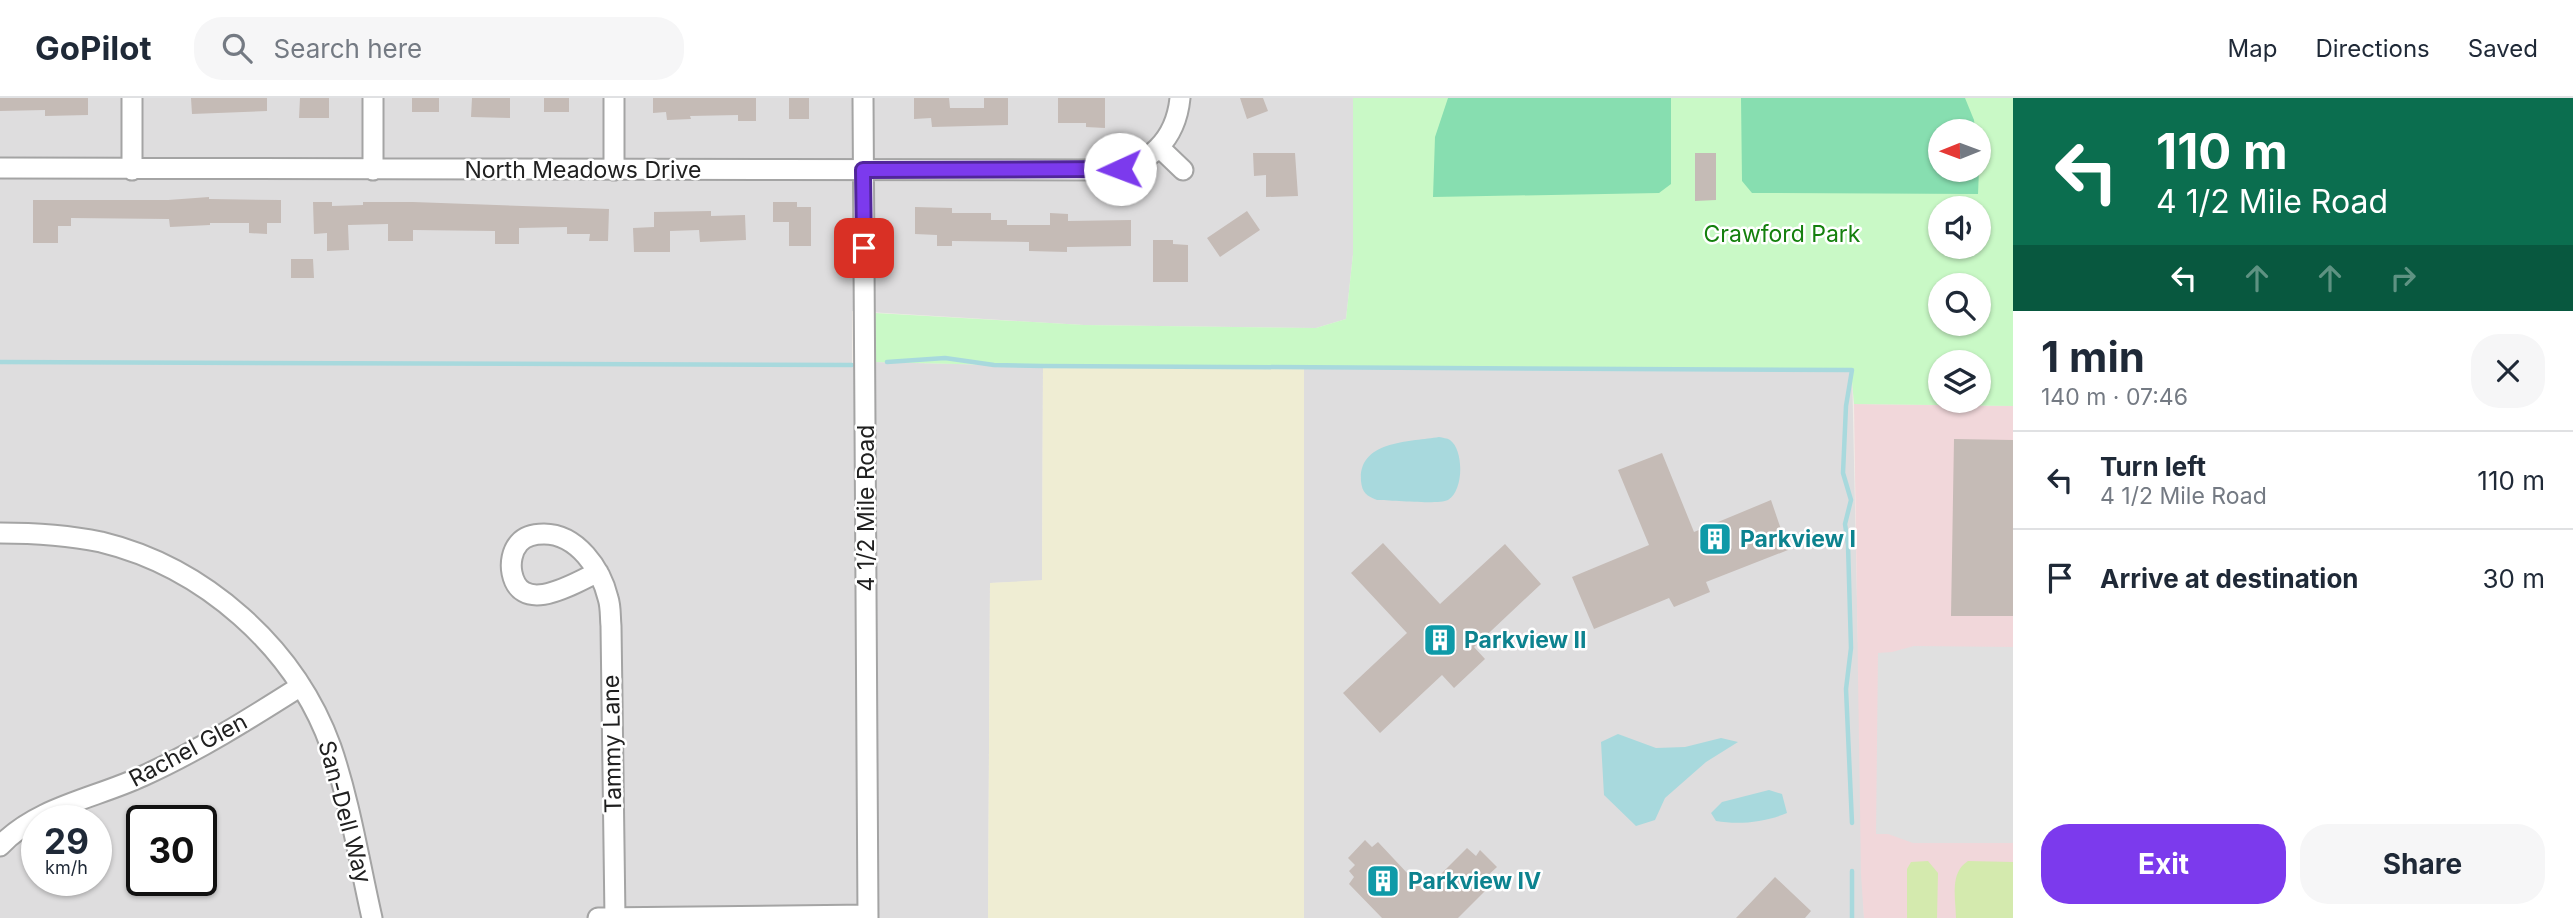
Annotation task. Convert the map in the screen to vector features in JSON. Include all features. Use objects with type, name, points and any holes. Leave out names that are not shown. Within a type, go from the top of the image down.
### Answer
[{"type":"street","points":[[132,98],[132,170]]},
{"type":"street","points":[[373,98],[373,170]]},
{"type":"street","points":[[614,98],[614,170]]},
{"type":"street","name":"4 1/2 Mile Road","points":[[863,98],[868,917]]},
{"type":"street","points":[[1180,98],[1179,113],[1172,132],[1160,148],[1183,170]]},
{"type":"street","name":"North Meadows Drive","points":[[0,168],[1107,170],[1139,163],[1160,148]]},
{"type":"street","name":"San-Dell Way","points":[[0,533],[66,536],[138,554],[204,587],[234,610],[268,643],[301,686],[330,744],[340,774],[372,918]]},
{"type":"street","name":"Tammy Lane","points":[[598,572],[609,599],[611,625],[615,918]]},
{"type":"street","name":"Rachel Glen","points":[[0,846],[27,824],[190,754],[301,686]]},
{"type":"street","points":[[598,918],[868,917]]},
{"type":"shaded area","points":[[0,98],[1353,98],[1353,254],[1346,319],[1316,328],[1084,325],[852,311],[852,365],[874,362],[1043,366],[1042,581],[990,583],[988,918],[0,918]]},
{"type":"shaded area","points":[[1043,366],[1304,367],[1304,918],[988,918],[990,583],[1042,580]]},
{"type":"shaded area","points":[[1304,367],[1852,370],[1864,918],[1304,918]]},
{"type":"shaded area","points":[[1854,404],[1928,405],[1928,413],[1991,413],[1991,406],[2013,406],[2013,918],[1864,918],[1861,875]]},
{"type":"shaded area","points":[[1914,646],[2013,647],[2013,843],[1913,843],[1888,834],[1876,834],[1878,653]]},
{"type":"green space","name":"Crawford Park","points":[[1353,98],[2013,98],[2013,406],[1991,406],[1991,350],[1928,350],[1928,405],[1854,404],[1851,370],[1043,366],[874,362],[875,313],[1084,325],[1316,328],[1346,319],[1353,254]]},
{"type":"green space","points":[[1448,98],[1671,98],[1671,184],[1659,193],[1433,197],[1435,137]]},
{"type":"green space","points":[[1741,98],[1965,98],[1974,119],[1928,119],[1928,182],[1978,182],[1978,194],[1752,193],[1742,181]]},
{"type":"green space","points":[[1928,861],[1938,873],[1937,918],[1907,918],[1907,869],[1911,862]]},
{"type":"green space","points":[[1968,861],[2013,862],[2013,918],[1956,918],[1956,879],[1962,866]]},
{"type":"water","points":[[1439,437],[1449,439],[1455,445],[1460,461],[1457,488],[1448,500],[1377,500],[1364,491],[1361,481],[1362,468],[1377,450],[1401,442]]},
{"type":"water","points":[[1618,734],[1656,748],[1685,747],[1721,738],[1738,742],[1706,762],[1665,798],[1655,820],[1636,826],[1604,795],[1601,742]]},
{"type":"water","points":[[1769,790],[1782,794],[1787,813],[1761,821],[1734,823],[1716,821],[1711,813],[1722,802]]},
{"type":"building","points":[[0,98],[88,98],[88,115],[45,116],[45,110],[0,111]]},
{"type":"building","points":[[191,98],[267,98],[267,111],[192,114]]},
{"type":"building","points":[[300,98],[329,98],[329,118],[299,118]]},
{"type":"building","points":[[412,98],[439,98],[439,112],[412,112]]},
{"type":"building","points":[[472,98],[510,98],[510,118],[471,117]]},
{"type":"building","points":[[544,98],[569,98],[569,112],[544,112]]},
{"type":"building","points":[[653,98],[756,98],[756,121],[738,121],[738,115],[690,116],[691,119],[667,120],[666,112],[653,113]]},
{"type":"building","points":[[789,98],[809,98],[809,119],[789,119]]},
{"type":"building","points":[[914,98],[949,98],[950,108],[984,108],[984,98],[1008,98],[1008,125],[932,127],[931,118],[914,119]]},
{"type":"building","points":[[1058,98],[1105,98],[1105,128],[1086,127],[1086,123],[1058,123]]},
{"type":"building","points":[[1240,98],[1263,98],[1268,111],[1247,119]]},
{"type":"building","points":[[1253,153],[1295,153],[1298,196],[1266,197],[1266,175],[1254,176]]},
{"type":"building","points":[[1695,153],[1716,153],[1716,200],[1695,201]]},
{"type":"building","points":[[209,197],[281,200],[281,223],[267,223],[267,234],[249,233],[249,223],[170,227],[169,219],[71,218],[71,226],[58,226],[58,243],[33,243],[33,200],[168,200]]},
{"type":"building","points":[[313,202],[332,202],[332,206],[363,205],[363,202],[413,202],[609,209],[608,241],[589,241],[590,234],[567,234],[567,227],[519,228],[519,244],[495,244],[495,231],[413,230],[413,241],[388,241],[388,224],[348,225],[349,250],[327,251],[327,233],[314,234]]},
{"type":"building","points":[[773,202],[797,202],[797,207],[811,207],[811,246],[789,246],[789,222],[773,222]]},
{"type":"building","points":[[915,207],[952,208],[952,213],[991,213],[991,220],[1007,220],[1007,225],[1050,225],[1050,213],[1068,214],[1068,221],[1131,220],[1131,246],[1067,247],[1067,252],[1029,251],[1029,242],[952,241],[952,246],[937,246],[937,235],[915,234]]},
{"type":"building","points":[[711,211],[711,216],[745,215],[746,240],[700,242],[699,230],[670,231],[670,252],[634,252],[633,228],[654,227],[654,212]]},
{"type":"building","points":[[1247,211],[1260,230],[1220,257],[1207,238]]},
{"type":"building","points":[[1153,240],[1173,240],[1173,244],[1188,245],[1188,282],[1153,282]]},
{"type":"building","points":[[291,259],[313,259],[314,278],[291,278]]},
{"type":"building","points":[[1954,439],[2013,440],[2013,616],[1951,616]]},
{"type":"building","name":"Parkview I","points":[[1662,453],[1694,532],[1771,500],[1788,550],[1706,582],[1710,592],[1674,607],[1669,598],[1594,629],[1572,577],[1649,545],[1618,470]]},
{"type":"building","name":"Parkview II","points":[[1383,543],[1440,604],[1505,544],[1541,584],[1474,647],[1485,659],[1454,688],[1442,675],[1380,733],[1343,693],[1407,633],[1351,573]]},
{"type":"building","name":"Parkview IV","points":[[1365,840],[1372,847],[1378,842],[1424,891],[1467,848],[1476,856],[1480,850],[1497,867],[1485,878],[1492,884],[1458,918],[1382,918],[1349,884],[1354,877],[1349,871],[1355,865],[1348,858]]},
{"type":"building","points":[[1775,877],[1811,911],[1805,918],[1736,918]]},
{"type":"waterway","points":[[887,362],[945,358],[994,365],[1043,366],[1852,370],[1846,406],[1843,473],[1851,500],[1845,524],[1851,648],[1846,689],[1852,823]]},
{"type":"waterway","points":[[0,362],[852,365]]},
{"type":"waterway","points":[[1852,871],[1852,918]]},
{"type":"place","name":"Parkview I","points":[[1715,539]]},
{"type":"place","name":"Parkview II","points":[[1440,640]]},
{"type":"place","name":"Parkview IV","points":[[1383,881]]},
{"type":"route","points":[[864,248],[863,170],[1120,169]]}]
